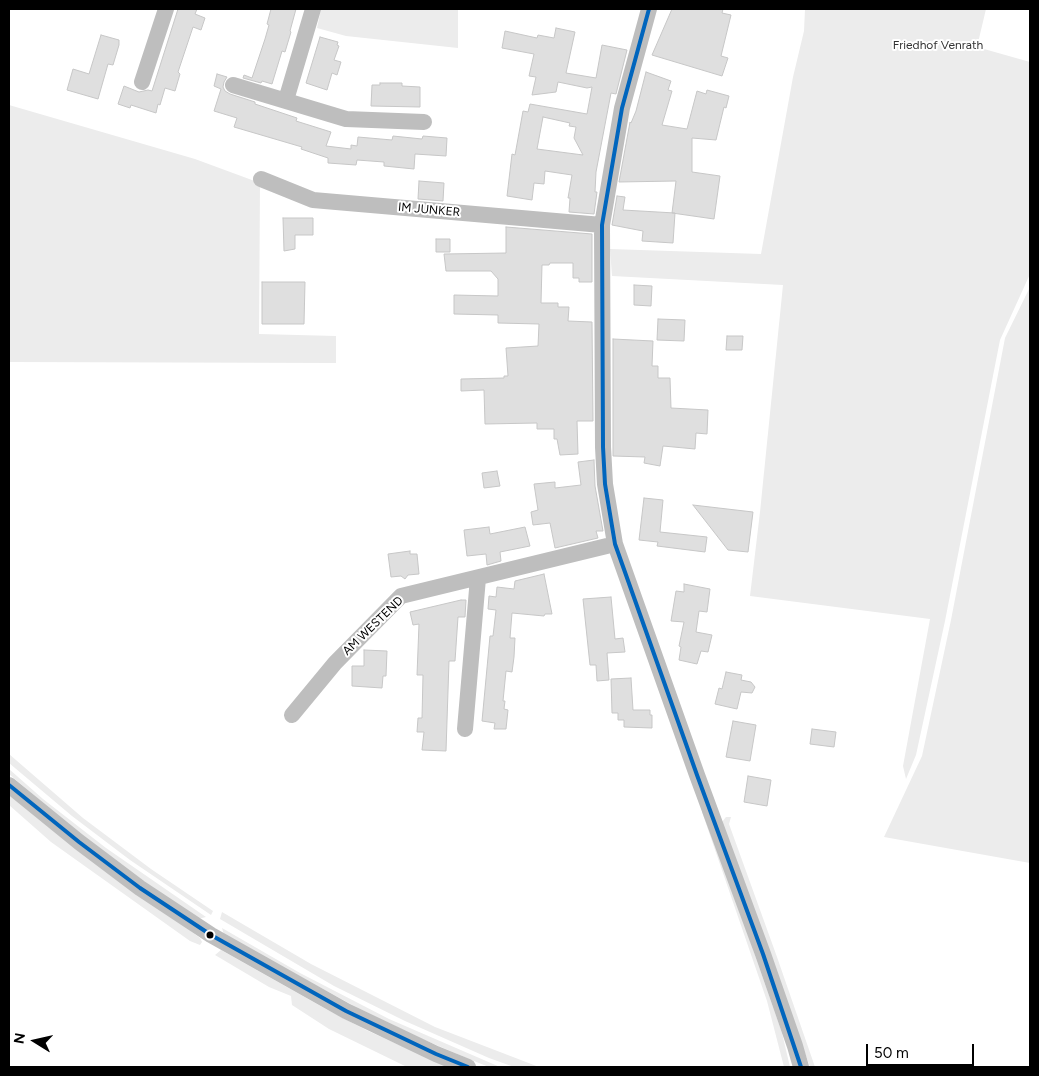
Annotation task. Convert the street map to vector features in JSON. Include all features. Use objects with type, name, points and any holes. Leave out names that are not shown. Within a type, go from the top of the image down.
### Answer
[{"type":"street","points":[[142,82],[166,9]]},
{"type":"street","points":[[286,100],[313,9]]},
{"type":"street","points":[[649,9],[622,108],[602,225],[603,447],[605,484],[615,544],[697,775],[764,954],[801,1067]]},
{"type":"street","points":[[233,85],[346,119],[424,122]]},
{"type":"street","name":"IM JUNKER","points":[[261,179],[313,200],[602,225]]},
{"type":"street","name":"AM WESTEND","points":[[292,715],[335,663],[401,596],[615,544]]},
{"type":"street","points":[[465,729],[478,578]]},
{"type":"street","points":[[9,785],[78,842],[132,882],[211,935],[346,1011],[436,1054],[468,1067]]},
{"type":"green space","points":[[321,9],[458,9],[458,48],[346,36],[317,28]]},
{"type":"green space","name":"Friedhof Venrath","points":[[805,9],[986,9],[977,47],[1030,62],[1030,274],[1000,340],[945,621],[916,755],[906,779],[903,766],[930,619],[750,596],[783,285],[612,276],[610,249],[761,254],[793,77],[804,31]]},
{"type":"green space","points":[[9,105],[195,159],[260,183],[259,334],[336,336],[336,363],[9,362]]},
{"type":"green space","points":[[1030,287],[1030,863],[884,837],[922,756],[951,620],[1005,338]]},
{"type":"green space","points":[[9,754],[83,818],[151,869],[213,911],[211,915],[130,860],[72,816],[9,763]]},
{"type":"green space","points":[[9,769],[43,799],[106,848],[206,917],[198,919],[82,836],[9,774]]},
{"type":"green space","points":[[9,795],[200,938],[202,942],[200,945],[190,941],[51,842],[9,805]]},
{"type":"green space","points":[[705,811],[782,1033],[790,1067],[784,1067],[767,1001],[702,812]]},
{"type":"green space","points":[[726,817],[731,817],[729,824],[815,1067],[810,1067],[722,822]]},
{"type":"green space","points":[[222,912],[311,964],[435,1027],[539,1067],[514,1067],[405,1021],[334,986],[220,919]]},
{"type":"green space","points":[[222,928],[300,973],[389,1019],[500,1067],[489,1067],[469,1059],[358,1008],[224,935]]},
{"type":"green space","points":[[221,950],[366,1030],[448,1067],[407,1067],[329,1029],[292,1005],[291,996],[269,987],[215,955]]},
{"type":"building","points":[[178,9],[197,9],[195,14],[205,18],[201,30],[193,27],[178,72],[180,74],[175,91],[165,88],[156,113],[131,105],[130,108],[118,104],[124,86],[139,92],[152,91]]},
{"type":"building","points":[[271,9],[296,9],[285,52],[282,51],[272,84],[243,78],[244,75],[252,78],[269,25],[267,24]]},
{"type":"building","points":[[672,9],[723,9],[722,13],[731,15],[721,56],[728,58],[722,76],[652,55]]},
{"type":"building","points":[[556,28],[575,32],[566,73],[596,78],[602,45],[627,50],[616,94],[611,93],[596,172],[595,192],[597,192],[594,214],[569,212],[570,198],[568,198],[572,175],[545,171],[544,184],[534,183],[532,200],[507,196],[512,154],[515,155],[523,111],[528,112],[530,104],[587,114],[592,87],[587,88],[558,82],[556,92],[532,95],[536,77],[529,76],[534,54],[502,48],[505,31],[537,38],[538,35],[554,38]],"holes":[[[543,117],[570,123],[569,126],[576,127],[574,138],[583,155],[537,149]]]},
{"type":"building","points":[[101,35],[119,40],[119,45],[113,65],[108,64],[98,99],[67,90],[73,69],[89,74]]},
{"type":"building","points":[[320,37],[338,42],[337,45],[339,46],[334,60],[341,62],[337,75],[332,73],[327,90],[306,83]]},
{"type":"building","points":[[646,72],[671,81],[668,90],[672,91],[662,125],[687,129],[697,91],[706,94],[707,90],[729,96],[726,108],[724,107],[716,140],[692,138],[692,172],[720,176],[714,219],[672,213],[676,181],[619,182],[630,122],[636,111]]},
{"type":"building","points":[[217,74],[227,77],[223,87],[230,94],[297,118],[296,121],[331,132],[326,146],[351,149],[351,145],[357,146],[358,137],[392,140],[393,136],[422,139],[423,136],[447,138],[446,156],[415,154],[414,169],[384,166],[384,162],[357,160],[356,165],[328,163],[328,158],[301,149],[302,147],[234,127],[237,118],[214,111],[221,89],[214,86]]},
{"type":"building","points":[[380,83],[402,83],[402,86],[420,87],[420,107],[371,106],[372,85],[380,85]]},
{"type":"building","points":[[419,181],[444,183],[443,201],[418,199]]},
{"type":"building","points":[[617,196],[625,197],[623,210],[675,213],[673,243],[642,241],[643,231],[612,225]]},
{"type":"building","points":[[283,218],[313,218],[313,235],[295,235],[295,249],[284,251]]},
{"type":"building","points":[[506,227],[592,234],[592,282],[579,282],[579,278],[573,278],[573,263],[542,265],[541,303],[558,303],[558,307],[569,307],[568,321],[592,322],[593,421],[577,421],[578,454],[560,455],[557,439],[554,439],[554,429],[537,429],[537,423],[485,424],[484,390],[461,391],[461,379],[504,378],[504,376],[508,376],[506,348],[538,346],[539,324],[498,323],[498,315],[454,314],[454,295],[498,296],[498,279],[491,271],[446,271],[444,254],[506,253]]},
{"type":"building","points":[[436,239],[450,239],[450,252],[436,252]]},
{"type":"building","points":[[262,282],[305,282],[304,324],[262,324]]},
{"type":"building","points":[[634,285],[652,286],[651,306],[634,305]]},
{"type":"building","points":[[658,319],[685,320],[684,341],[657,340]]},
{"type":"building","points":[[727,336],[743,336],[742,350],[726,350]]},
{"type":"building","points":[[613,339],[653,341],[652,366],[658,366],[658,378],[670,378],[671,408],[708,410],[707,434],[696,433],[695,449],[663,446],[660,466],[644,463],[645,457],[613,456]]},
{"type":"building","points":[[594,460],[595,486],[603,531],[596,531],[598,538],[555,548],[550,523],[533,525],[531,512],[538,510],[534,484],[555,482],[555,488],[581,485],[578,462]]},
{"type":"building","points":[[497,471],[500,486],[484,488],[482,473]]},
{"type":"building","points":[[644,498],[663,500],[660,532],[707,537],[705,552],[657,546],[658,542],[639,540]]},
{"type":"building","points":[[693,505],[753,512],[748,552],[728,550]]},
{"type":"building","points":[[489,527],[490,534],[525,527],[530,546],[500,552],[501,561],[487,565],[486,554],[467,556],[464,530]]},
{"type":"building","points":[[410,551],[410,554],[417,554],[419,574],[408,575],[405,579],[401,576],[391,577],[388,554]]},
{"type":"building","points":[[544,574],[552,614],[545,614],[544,616],[512,613],[510,638],[515,638],[514,657],[512,672],[506,671],[503,701],[505,701],[504,709],[508,710],[506,729],[494,729],[495,723],[482,721],[490,636],[493,636],[496,610],[488,609],[489,596],[496,597],[497,587],[514,589],[515,581]]},
{"type":"building","points":[[684,584],[710,589],[707,612],[699,611],[696,632],[712,635],[708,652],[701,651],[697,664],[679,660],[681,647],[679,646],[684,622],[671,621],[676,591],[684,592]]},
{"type":"building","points":[[611,597],[615,639],[623,638],[625,652],[607,653],[609,680],[597,681],[596,665],[590,665],[583,599]]},
{"type":"building","points":[[466,600],[465,617],[458,617],[455,661],[449,661],[446,751],[422,750],[424,732],[417,732],[418,718],[422,718],[423,675],[417,675],[419,624],[413,625],[410,612]]},
{"type":"building","points":[[364,650],[387,651],[386,676],[383,676],[382,688],[352,686],[352,666],[364,666]]},
{"type":"building","points":[[726,672],[742,675],[741,680],[751,682],[755,687],[752,693],[741,692],[737,709],[715,704],[719,688],[722,689]]},
{"type":"building","points":[[631,678],[633,710],[650,710],[652,728],[624,727],[624,720],[618,720],[618,713],[612,713],[611,679]]},
{"type":"building","points":[[733,721],[756,725],[750,761],[726,757]]},
{"type":"building","points":[[812,729],[836,732],[834,747],[810,744]]},
{"type":"building","points":[[748,776],[771,780],[767,806],[744,802]]},
{"type":"transit line","points":[[649,9],[622,108],[602,225],[603,447],[605,484],[615,544],[763,954],[801,1067]]},
{"type":"transit line","points":[[9,785],[79,842],[140,888],[211,935],[346,1011],[436,1054],[468,1067]]}]
